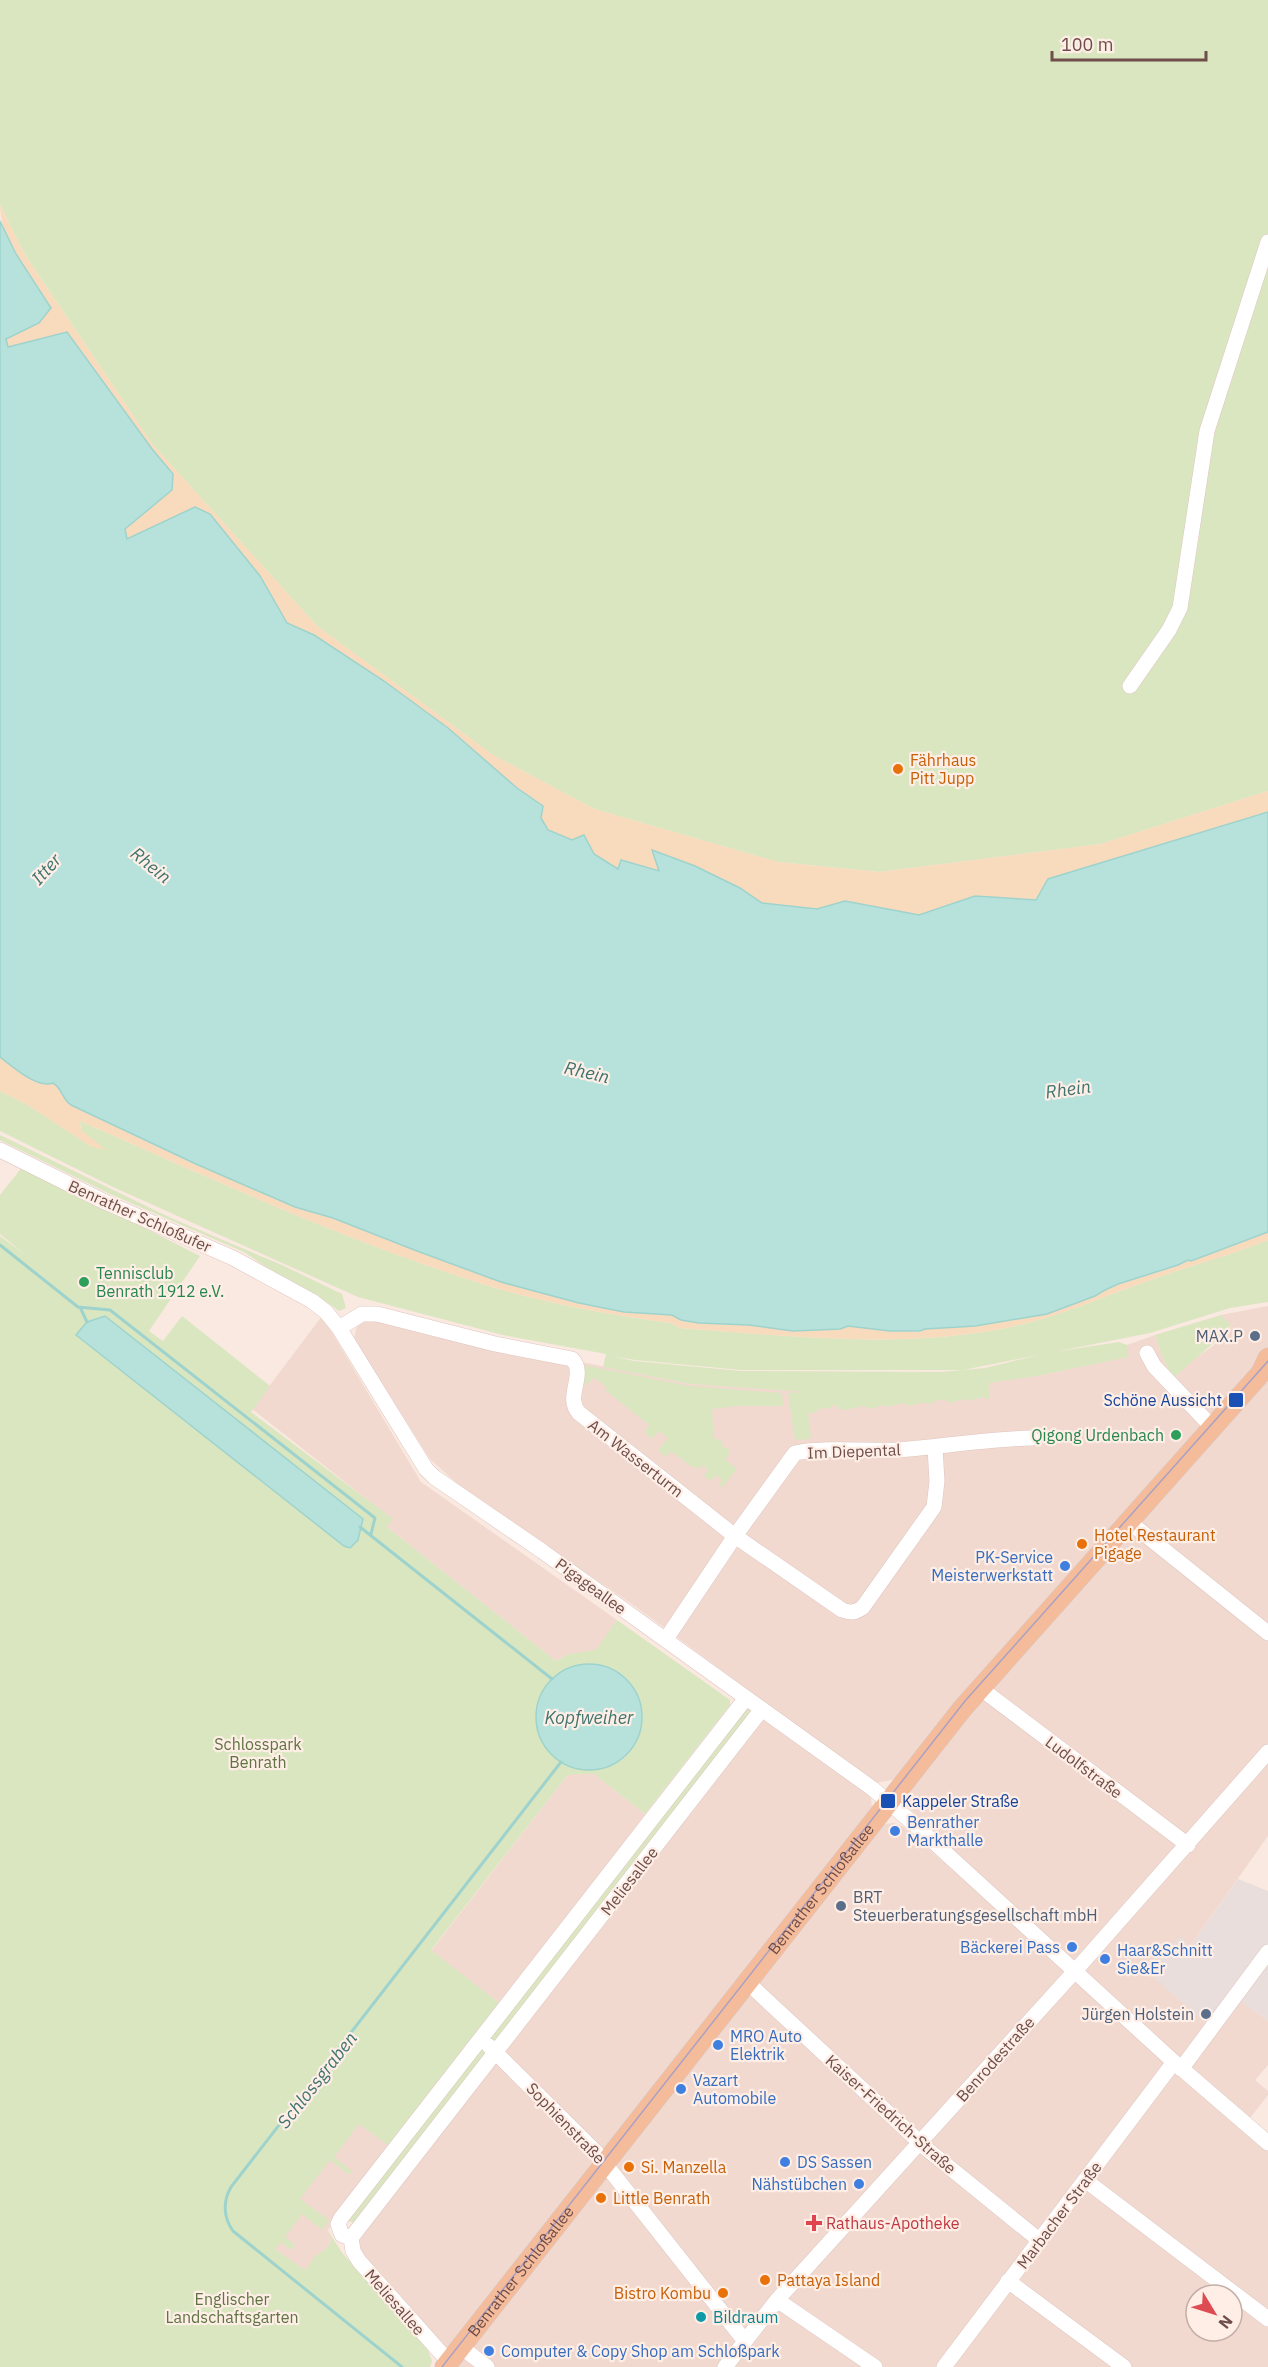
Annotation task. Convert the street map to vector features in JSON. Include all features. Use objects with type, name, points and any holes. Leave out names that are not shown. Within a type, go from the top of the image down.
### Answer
[{"type":"main road","name":"Benrather Schloßallee","points":[[451,2358],[980,1688],[1266,1367]]},
{"type":"street","points":[[1130,686],[1169,630],[1180,608],[1207,432],[1268,242]]},
{"type":"street","name":"Benrather Schloßufer","points":[[0,1150],[105,1202],[233,1258],[273,1279],[312,1301],[326,1312],[339,1328]]},
{"type":"street","name":"Am Wasserturm","points":[[339,1328],[362,1314],[377,1314],[495,1344],[567,1358],[576,1363],[578,1371],[572,1400],[574,1408],[735,1536]]},
{"type":"street","name":"Pigageallee","points":[[339,1328],[426,1469],[434,1477],[666,1639],[889,1802]]},
{"type":"street","points":[[1147,1353],[1154,1366],[1212,1427]]},
{"type":"street","name":"Im Diepental","points":[[666,1639],[735,1536],[795,1453],[935,1448],[1030,1438]]},
{"type":"street","points":[[735,1536],[842,1610],[855,1612],[863,1607],[934,1507],[937,1481],[935,1448]]},
{"type":"street","points":[[1128,1521],[1268,1633]]},
{"type":"street","name":"Ludolfstraße","points":[[980,1688],[1188,1845]]},
{"type":"street","name":"Meliesallee","points":[[351,2238],[342,2235],[339,2228],[341,2218],[746,1698]]},
{"type":"street","name":"Meliesallee","points":[[487,2367],[451,2358],[359,2261],[352,2251],[351,2238],[762,1709]]},
{"type":"street","name":"Benrodestraße","points":[[725,2367],[777,2300],[1188,1845],[1268,1752]]},
{"type":"street","points":[[889,1802],[1178,2066],[1268,2143]]},
{"type":"street","name":"Marbacher Straße","points":[[944,2367],[1085,2180],[1268,1952]]},
{"type":"street","name":"Kaiser-Friedrich-Straße","points":[[747,1982],[920,2142],[1039,2240]]},
{"type":"street","points":[[481,2037],[495,2052]]},
{"type":"street","name":"Sophienstraße","points":[[495,2052],[605,2163],[744,2340]]},
{"type":"street","points":[[1085,2180],[1268,2319]]},
{"type":"street","points":[[1008,2282],[1124,2367]]},
{"type":"street","points":[[777,2300],[875,2367]]},
{"type":"shaded area","points":[[1268,1306],[1268,1354],[897,1779],[875,1783],[636,1607],[462,1488],[430,1459],[354,1339],[357,1326],[369,1319],[690,1384],[833,1393],[969,1385],[1037,1376],[1127,1357],[1127,1345],[1155,1335],[1173,1379],[1191,1361],[1213,1346],[1231,1326],[1221,1315]]},
{"type":"shaded area","points":[[322,1316],[421,1482],[617,1620],[596,1651],[569,1654],[556,1661],[387,1527],[392,1519],[252,1409]]},
{"type":"shaded area","points":[[1268,1374],[1268,1836],[1190,1946],[1236,1997],[1268,2021],[1268,2065],[1255,2080],[1268,2091],[1268,2095],[1250,2118],[1181,2064],[1075,1965],[910,1809],[906,1795],[969,1709]]},
{"type":"shaded area","points":[[768,1720],[871,1797],[872,1809],[451,2349],[441,2350],[363,2262],[355,2237],[754,1722]]},
{"type":"shaded area","points":[[571,1774],[594,1774],[645,1814],[503,2006],[431,1951],[566,1777]]},
{"type":"shaded area","points":[[894,1823],[904,1827],[1268,2151],[1268,2367],[451,2367],[884,1824]]},
{"type":"shaded area","points":[[1238,1879],[1268,1891],[1268,2021],[1236,1997],[1214,2030],[1155,1979],[1159,1959],[1179,1936],[1190,1946]]},
{"type":"shaded area","points":[[388,2011],[457,2064],[328,2230],[331,2237],[329,2248],[317,2255],[306,2270],[302,2270],[252,2231]]},
{"type":"green space","points":[[0,0],[1268,0],[1268,791],[1101,844],[879,872],[778,862],[594,809],[493,755],[317,626],[153,445],[25,255],[0,205]]},
{"type":"green space","points":[[0,1091],[26,1104],[92,1147],[81,1130],[80,1121],[325,1227],[425,1265],[524,1296],[671,1323],[680,1328],[848,1339],[932,1338],[974,1333],[1049,1317],[1268,1240],[1268,1302],[1230,1308],[1150,1333],[1055,1352],[1119,1342],[1127,1345],[1128,1357],[1037,1376],[989,1383],[989,1399],[985,1397],[965,1401],[965,1399],[949,1403],[945,1399],[934,1401],[934,1403],[925,1404],[925,1402],[909,1406],[905,1403],[869,1409],[864,1406],[845,1410],[838,1409],[838,1405],[818,1409],[818,1412],[808,1413],[811,1435],[809,1439],[795,1440],[788,1393],[807,1392],[690,1384],[603,1367],[606,1354],[503,1335],[358,1297],[113,1187],[0,1131]],"holes":[[[1038,1355],[985,1368],[963,1370]],[[611,1356],[741,1370],[963,1370],[941,1372],[741,1371],[634,1361]]]},
{"type":"green space","points":[[0,1135],[171,1218],[282,1265],[342,1294],[346,1308],[339,1311],[244,1252],[110,1194],[0,1140]]},
{"type":"green space","name":"Schlosspark Benrath","points":[[23,1166],[200,1256],[149,1331],[163,1341],[182,1316],[270,1386],[251,1412],[393,1519],[387,1527],[556,1661],[569,1654],[596,1650],[617,1620],[730,1700],[730,1705],[645,1814],[594,1774],[572,1774],[566,1777],[431,1950],[503,2006],[392,2148],[359,2124],[334,2157],[352,2171],[349,2175],[330,2160],[300,2199],[329,2220],[322,2230],[302,2214],[285,2237],[295,2245],[291,2250],[281,2242],[275,2249],[305,2270],[316,2255],[329,2245],[331,2239],[328,2231],[343,2254],[427,2348],[432,2361],[430,2367],[0,2367],[0,1236],[27,1256],[0,1234],[0,1195]]},
{"type":"green space","points":[[1221,1315],[1231,1325],[1173,1379],[1155,1335]]},
{"type":"green space","points":[[583,1365],[689,1386],[782,1393],[783,1406],[736,1406],[712,1409],[714,1439],[720,1439],[723,1447],[729,1449],[730,1454],[725,1459],[737,1469],[722,1487],[719,1485],[722,1480],[716,1475],[711,1481],[704,1476],[708,1470],[703,1465],[699,1469],[689,1465],[671,1451],[666,1457],[658,1450],[668,1438],[659,1431],[652,1439],[644,1432],[649,1425],[605,1390],[607,1388],[594,1377],[587,1385],[580,1380]]},
{"type":"green space","points":[[745,1705],[755,1711],[356,2224],[347,2220]]},
{"type":"sand","points":[[0,205],[25,255],[153,445],[317,626],[493,755],[594,809],[778,862],[879,872],[1101,844],[1268,791],[1268,812],[1048,879],[1036,900],[975,896],[919,915],[845,901],[817,909],[762,903],[740,888],[653,851],[660,871],[622,860],[618,869],[594,854],[584,835],[572,840],[548,829],[543,820],[542,806],[517,788],[448,728],[384,681],[287,623],[260,576],[195,507],[127,539],[125,529],[172,490],[173,474],[152,449],[67,332],[8,348],[6,339],[39,323],[50,308],[25,272],[11,246],[1,219]]},
{"type":"sand","points":[[0,1057],[32,1079],[58,1086],[71,1105],[196,1164],[295,1207],[333,1218],[501,1282],[579,1303],[624,1312],[672,1315],[681,1320],[699,1323],[749,1325],[793,1331],[840,1329],[848,1326],[920,1332],[925,1329],[975,1326],[1047,1314],[1095,1296],[1118,1284],[1177,1266],[1188,1260],[1192,1261],[1268,1232],[1268,1240],[1049,1317],[974,1333],[932,1338],[848,1339],[680,1328],[671,1323],[524,1296],[425,1265],[325,1227],[80,1121],[81,1130],[106,1150],[92,1147],[26,1104],[0,1091]]},
{"type":"water","points":[[0,221],[16,254],[51,308],[39,323],[6,339],[8,347],[67,332],[152,449],[173,474],[172,490],[125,529],[127,539],[195,507],[210,514],[260,576],[287,623],[314,635],[384,681],[448,728],[517,788],[543,806],[541,818],[548,830],[572,840],[584,835],[594,854],[618,869],[621,860],[659,871],[652,850],[695,866],[740,888],[762,903],[817,909],[845,901],[919,915],[975,896],[1036,900],[1048,879],[1268,812],[1268,1232],[1191,1261],[1188,1260],[1118,1284],[1095,1296],[1047,1314],[975,1326],[890,1331],[848,1326],[840,1329],[793,1331],[749,1325],[699,1323],[681,1320],[672,1315],[624,1312],[579,1303],[501,1282],[333,1218],[295,1207],[196,1164],[71,1105],[53,1083],[40,1083],[32,1080],[0,1057]]},
{"type":"water","points":[[105,1316],[363,1519],[358,1540],[350,1548],[344,1546],[76,1335],[87,1322]]},
{"type":"water","name":"Kopfweiher","points":[[589,1664],[609,1668],[626,1680],[638,1697],[642,1717],[638,1737],[626,1754],[609,1766],[589,1770],[569,1766],[552,1754],[540,1737],[536,1717],[540,1697],[552,1680],[569,1668]]},
{"type":"waterway","points":[[0,1245],[78,1307],[110,1310],[375,1518],[371,1534]]},
{"type":"waterway","points":[[80,1307],[87,1322]]},
{"type":"waterway","points":[[360,1527],[552,1679]]},
{"type":"waterway","name":"Schlossgraben","points":[[402,2367],[233,2231],[226,2215],[227,2198],[231,2187],[561,1762]]},
{"type":"tram line","points":[[442,2367],[965,1701],[1268,1361]]},
{"type":"place","name":"Fährhaus Pitt Jupp","points":[[898,769]]},
{"type":"place","name":"Tennisclub Benrath 1912 e.V.","points":[[84,1282]]},
{"type":"place","name":"MAX.P","points":[[1255,1336]]},
{"type":"place","name":"Schöne Aussicht","points":[[1236,1400]]},
{"type":"place","name":"Qigong Urdenbach","points":[[1176,1435]]},
{"type":"place","name":"Hotel Restaurant Pigage","points":[[1082,1544]]},
{"type":"place","name":"PK-Service Meisterwerkstatt","points":[[1065,1566]]},
{"type":"place","name":"Kappeler Straße","points":[[888,1801]]},
{"type":"place","name":"Benrather Markthalle","points":[[895,1831]]},
{"type":"place","name":"BRT Steuerberatungsgesellschaft mbH","points":[[841,1906]]},
{"type":"place","name":"Bäckerei Pass","points":[[1072,1947]]},
{"type":"place","name":"Haar&Schnitt Sie&Er","points":[[1105,1959]]},
{"type":"place","name":"Jürgen Holstein","points":[[1206,2014]]},
{"type":"place","name":"MRO Auto Elektrik","points":[[718,2045]]},
{"type":"place","name":"Vazart Automobile","points":[[681,2089]]},
{"type":"place","name":"DS Sassen","points":[[785,2162]]},
{"type":"place","name":"Si. Manzella","points":[[629,2167]]},
{"type":"place","name":"Nähstübchen","points":[[859,2184]]},
{"type":"place","name":"Little Benrath","points":[[601,2198]]},
{"type":"place","name":"Rathaus-Apotheke","points":[[814,2223]]},
{"type":"place","name":"Pattaya Island","points":[[765,2280]]},
{"type":"place","name":"Bistro Kombu","points":[[723,2293]]},
{"type":"place","name":"Bildraum","points":[[701,2317]]},
{"type":"place","name":"Computer & Copy Shop am Schloßpark","points":[[489,2351]]},
{"type":"water label","name":"Rhein","points":[[151,865]]},
{"type":"water label","name":"Itter","points":[[46,869]]},
{"type":"water label","name":"Rhein","points":[[587,1072]]},
{"type":"water label","name":"Rhein","points":[[1068,1089]]},
{"type":"park label","name":"Englischer Landschaftsgarten","points":[[232,2308]]}]
